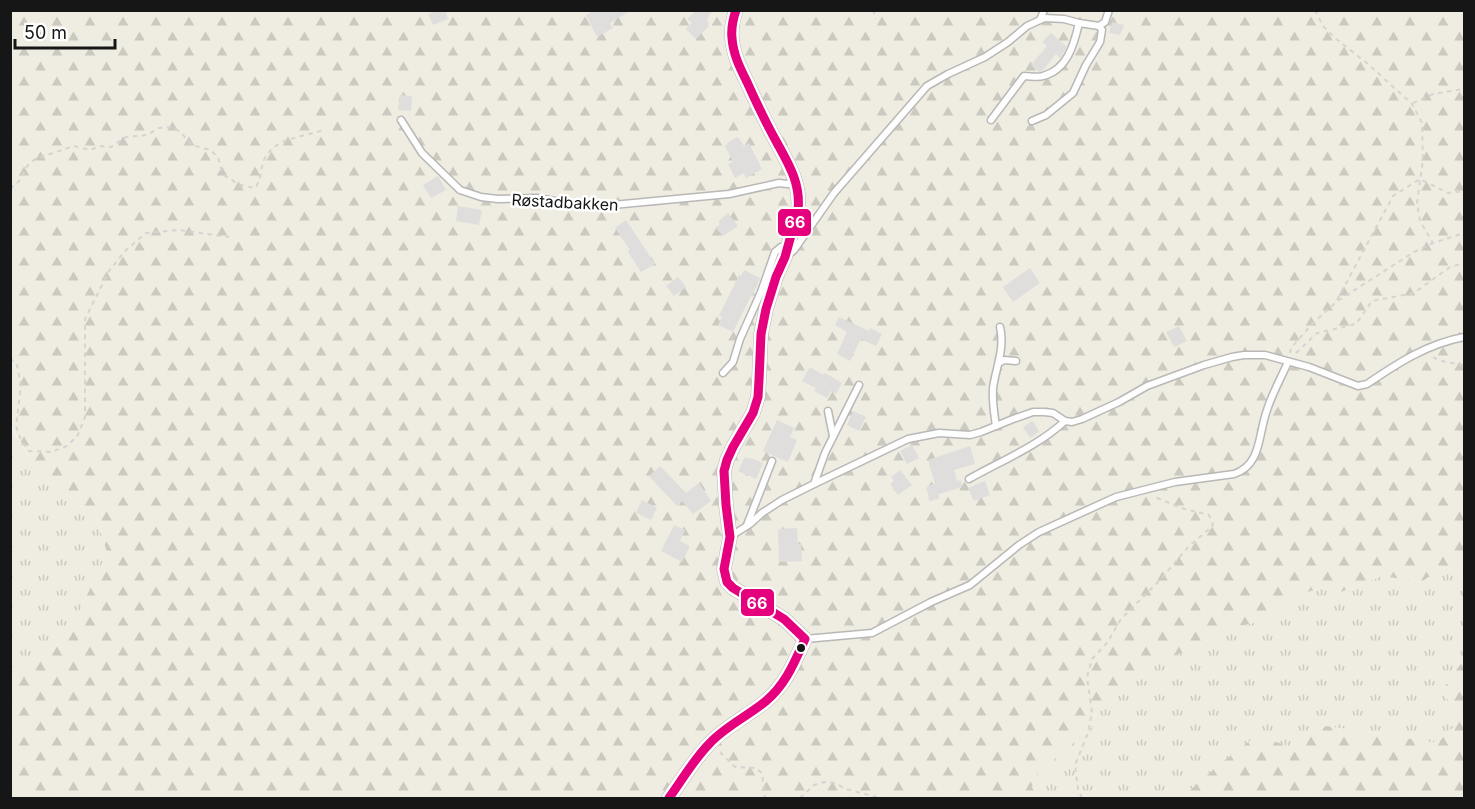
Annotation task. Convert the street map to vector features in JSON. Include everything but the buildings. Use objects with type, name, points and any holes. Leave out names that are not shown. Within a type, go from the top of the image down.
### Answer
[{"type":"street","points":[[669,798],[697,757],[711,742],[728,727],[766,701],[787,678],[805,639],[784,619],[733,588],[727,582],[724,569],[730,537],[724,471],[733,447],[753,413],[758,397],[761,334],[771,292],[787,251],[799,203],[797,185],[789,163],[736,60],[732,29],[736,10]]},
{"type":"lane","points":[[1040,20],[1044,10]]},
{"type":"lane","points":[[723,373],[733,362],[740,339],[776,252],[781,247],[787,251],[794,250],[834,193],[921,91],[933,81],[986,57],[1027,26],[1040,20],[1064,19],[1099,26],[1105,21],[1109,10]]},
{"type":"lane","points":[[991,120],[1024,76],[1042,76],[1059,69],[1076,39],[1079,23]]},
{"type":"lane","points":[[1032,121],[1046,115],[1073,93],[1100,42],[1102,33],[1099,26]]},
{"type":"lane","name":"Røstadbakken","points":[[401,120],[422,153],[460,190],[481,197],[537,198],[602,206],[729,194],[779,183],[797,185]]},
{"type":"lane","points":[[996,426],[993,387],[1002,348],[1000,327]]},
{"type":"lane","points":[[730,537],[782,500],[908,439],[939,433],[970,435],[1033,412],[1053,413],[1065,421],[1072,422],[1119,402],[1147,386],[1204,365],[1244,355],[1260,354],[1362,386],[1403,360],[1456,338],[1464,337]]},
{"type":"lane","points":[[999,363],[1004,360],[1016,361]]},
{"type":"lane","points":[[805,639],[872,633],[931,602],[970,585],[1019,545],[1039,532],[1116,497],[1175,482],[1241,472],[1255,456],[1266,411],[1288,362]]},
{"type":"lane","points":[[814,484],[825,453],[859,385]]},
{"type":"lane","points":[[828,411],[833,436]]},
{"type":"lane","points":[[969,479],[1034,444],[1065,421]]},
{"type":"lane","points":[[747,526],[772,461]]},
{"type":"path","points":[[873,10],[876,19]]},
{"type":"path","points":[[1315,10],[1323,26],[1335,38],[1412,104],[1422,123],[1423,160],[1417,203],[1420,220],[1433,243]]},
{"type":"path","points":[[1412,104],[1433,94],[1464,89]]},
{"type":"path","points":[[10,189],[20,180],[27,166],[35,159],[74,146],[90,150],[100,146],[111,147],[126,136],[147,135],[159,128],[172,127],[182,133],[192,145],[210,150],[218,157],[225,176],[240,185],[255,188],[260,182],[268,152],[276,145],[286,139],[323,130]]},
{"type":"path","points":[[1420,179],[1448,193],[1464,192]]},
{"type":"path","points":[[1336,302],[1393,195],[1420,179]]},
{"type":"path","points":[[10,358],[18,364],[21,386],[16,426],[21,440],[29,451],[51,453],[65,447],[78,437],[85,417],[85,319],[109,271],[125,251],[146,233],[179,230],[229,237]]},
{"type":"path","points":[[1288,362],[1291,348],[1336,302],[1414,252],[1464,233]]},
{"type":"path","points":[[1288,362],[1317,333],[1356,324],[1372,301],[1414,293],[1450,267],[1464,263]]},
{"type":"path","points":[[1425,350],[1436,359],[1464,364]]},
{"type":"path","points":[[1082,798],[1078,790],[1075,765],[1088,733],[1092,712],[1087,677],[1092,659],[1107,643],[1121,619],[1160,580],[1189,546],[1213,525],[1209,515],[1181,508],[1139,491]]},
{"type":"path","points":[[711,742],[735,767],[755,768],[762,773],[765,798]]},
{"type":"path","points":[[800,798],[814,785],[824,782],[836,783],[846,789],[880,798]]},
{"type":"green space","points":[[10,11],[1464,11],[1464,573],[1442,568],[1421,582],[1382,576],[1341,592],[1319,588],[1295,597],[1277,618],[1239,626],[1148,668],[1097,709],[1092,727],[1037,774],[1032,787],[1037,798],[11,798],[11,674],[29,668],[67,637],[107,553],[97,518],[39,474],[11,425]]},
{"type":"green space","points":[[10,425],[39,474],[97,518],[107,553],[67,637],[29,668],[11,674]]},
{"type":"green space","points":[[1442,568],[1464,573],[1464,658],[1443,689],[1448,700],[1460,706],[1459,722],[1437,743],[1326,726],[1289,747],[1221,763],[1181,798],[1037,798],[1032,787],[1037,774],[1092,727],[1097,709],[1147,668],[1239,626],[1277,618],[1295,597],[1320,588],[1341,592],[1382,576],[1421,582]]},
{"type":"green space","points":[[1464,659],[1464,798],[1181,798],[1256,736],[1289,746],[1326,726],[1437,743],[1458,722],[1460,706],[1448,700],[1443,689]]},
{"type":"transit line","name":"66","points":[[669,798],[710,743],[723,731],[766,701],[779,688],[789,673],[805,639],[784,619],[733,588],[727,582],[724,569],[730,537],[724,471],[733,447],[753,413],[758,397],[761,334],[766,309],[785,257],[798,210],[798,191],[793,174],[735,55],[732,31],[736,10]]}]
